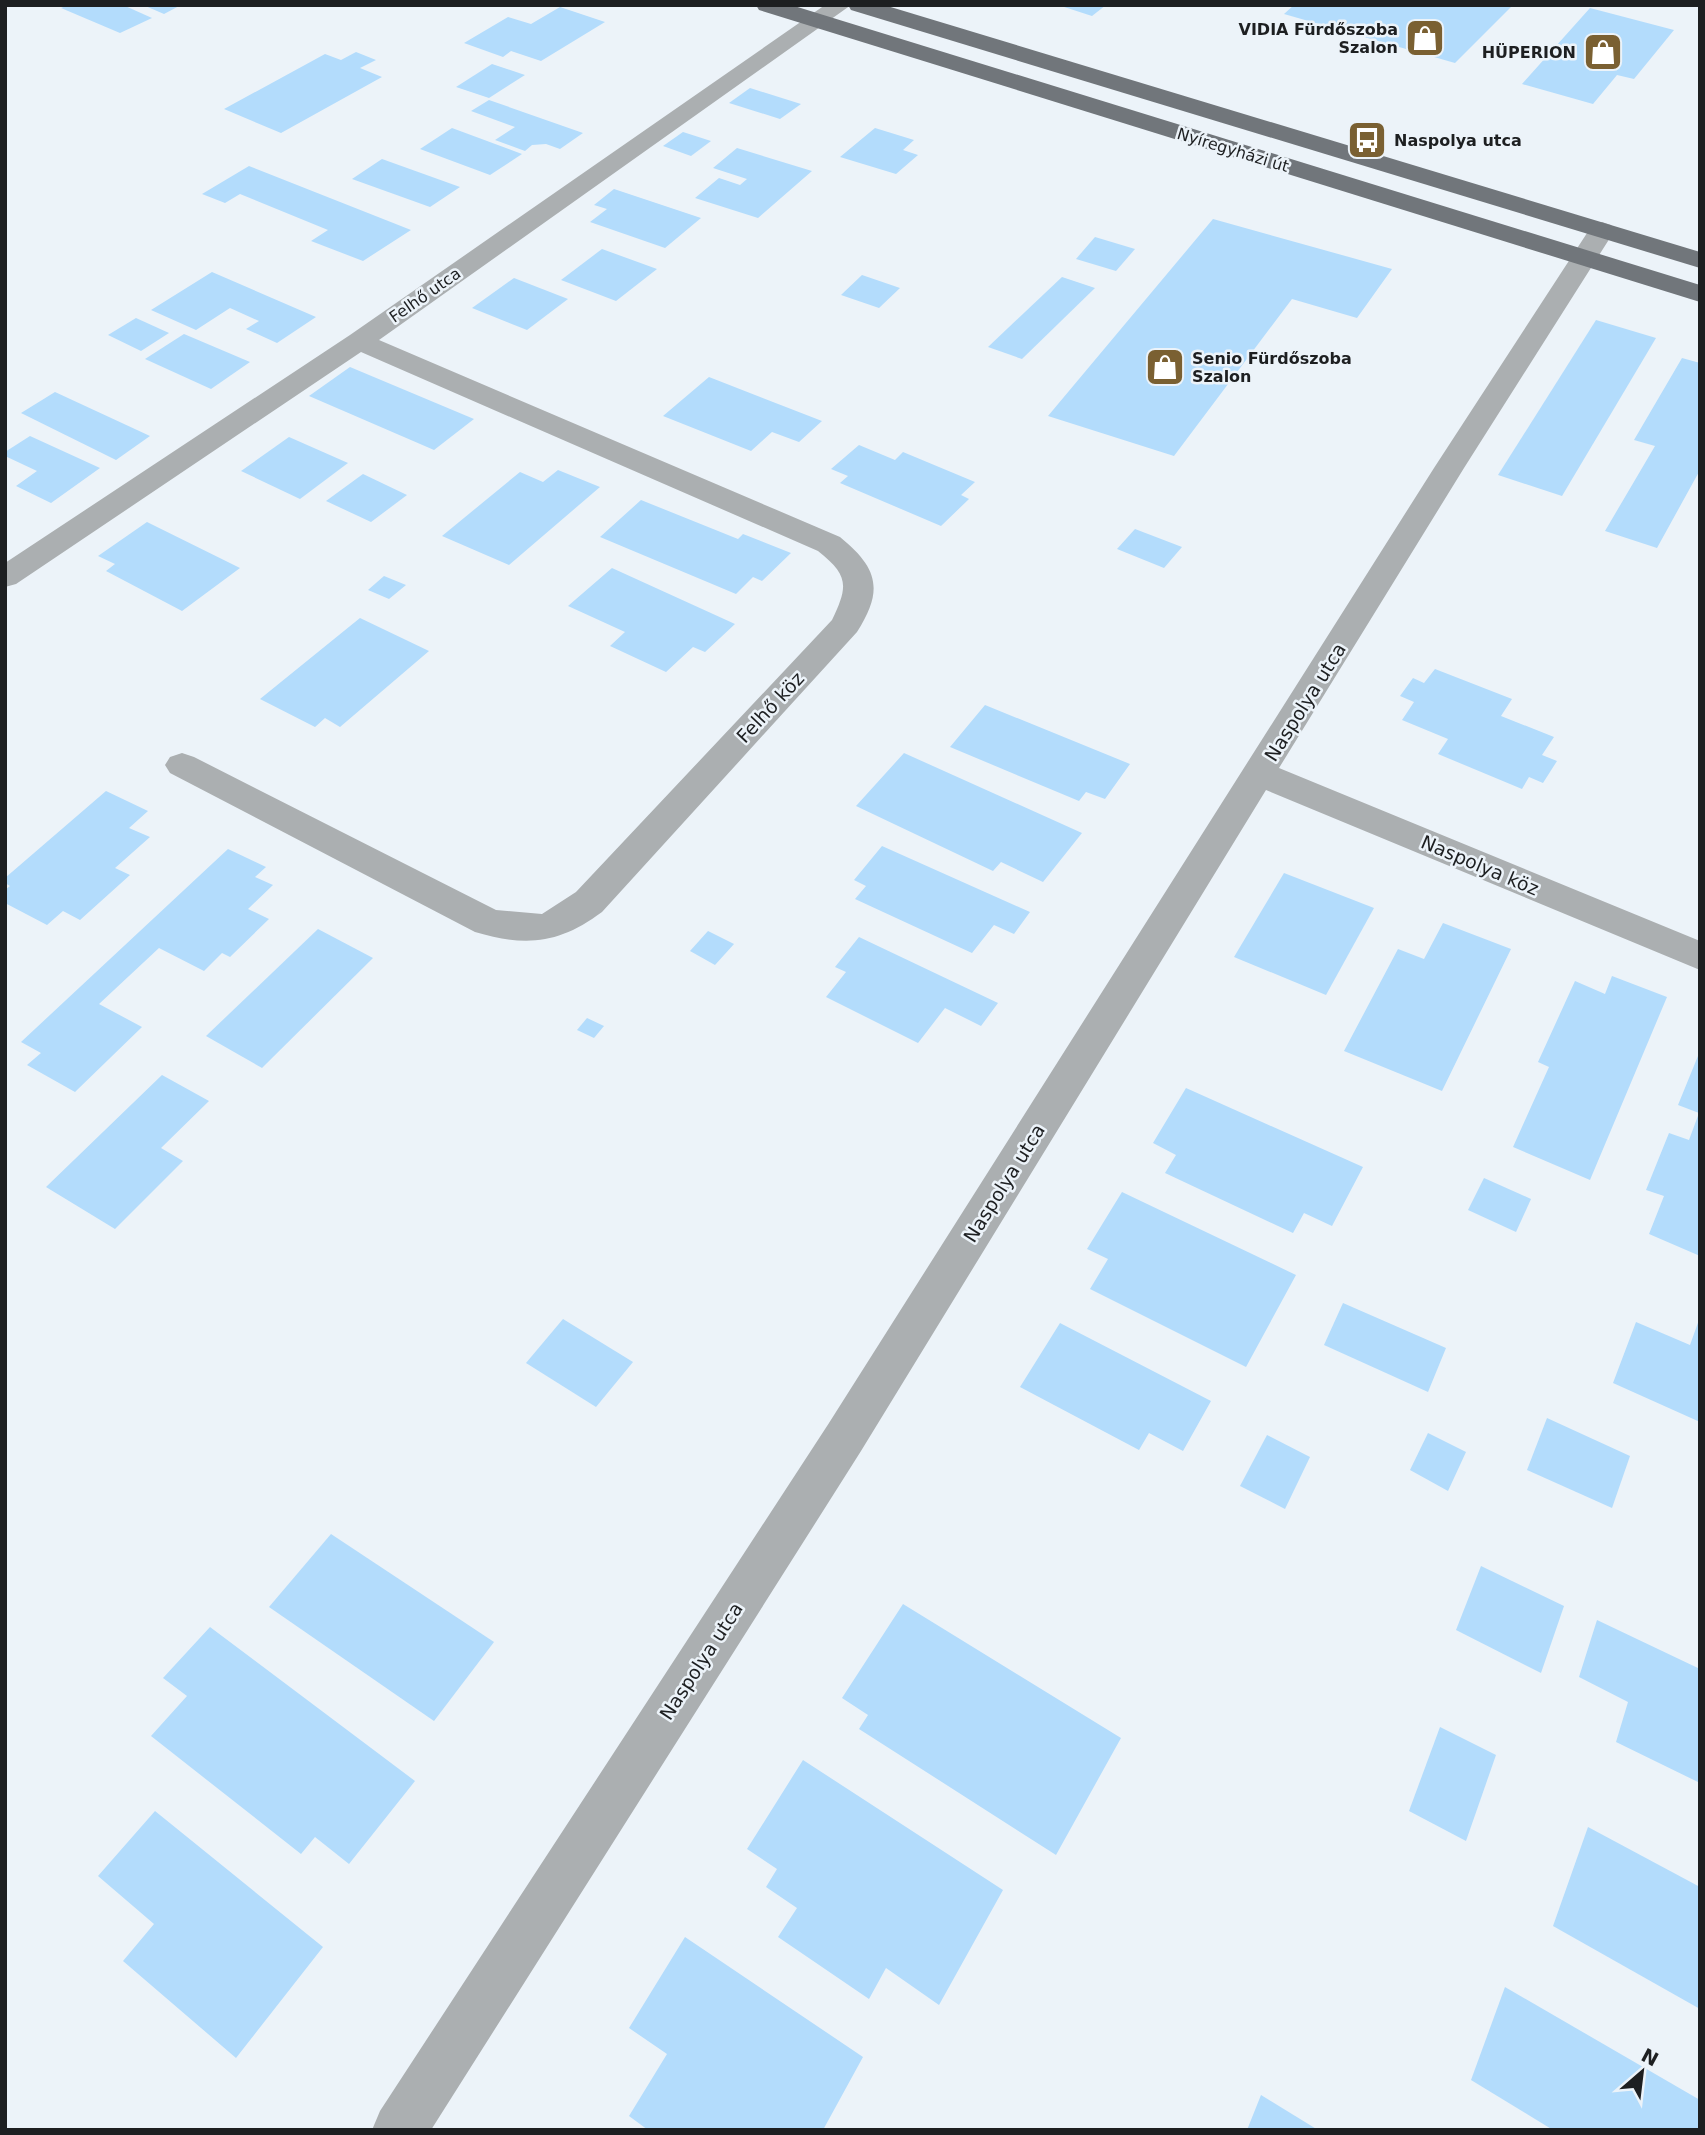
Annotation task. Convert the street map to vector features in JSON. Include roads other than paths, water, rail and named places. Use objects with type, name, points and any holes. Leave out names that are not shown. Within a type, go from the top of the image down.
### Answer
[{"type":"main road","name":"Nyíregyházi út","points":[[767,5],[1700,294]]},
{"type":"main road","name":"Nyíregyházi út","points":[[859,5],[1700,260]]},
{"type":"street","name":"Felhő utca","points":[[5,578],[360,341],[840,5]]},
{"type":"street","name":"Naspolya utca","points":[[399,2130],[845,1437],[1449,468],[1602,230]]},
{"type":"street","name":"Felhő köz","points":[[182,765],[488,922],[519,929],[545,929],[570,918],[589,902],[846,625],[858,599],[859,576],[851,561],[829,544],[396,359],[360,341]]},
{"type":"street","name":"Naspolya köz","points":[[1260,774],[1700,956]]},
{"type":"place","name":"VIDIA Fürdőszoba Szalon","points":[[1425,38]]},
{"type":"place","name":"HÜPERION","points":[[1603,52]]},
{"type":"place","name":"Naspolya utca","points":[[1367,140]]},
{"type":"place","name":"Senio Fürdőszoba Szalon","points":[[1165,367]]}]
